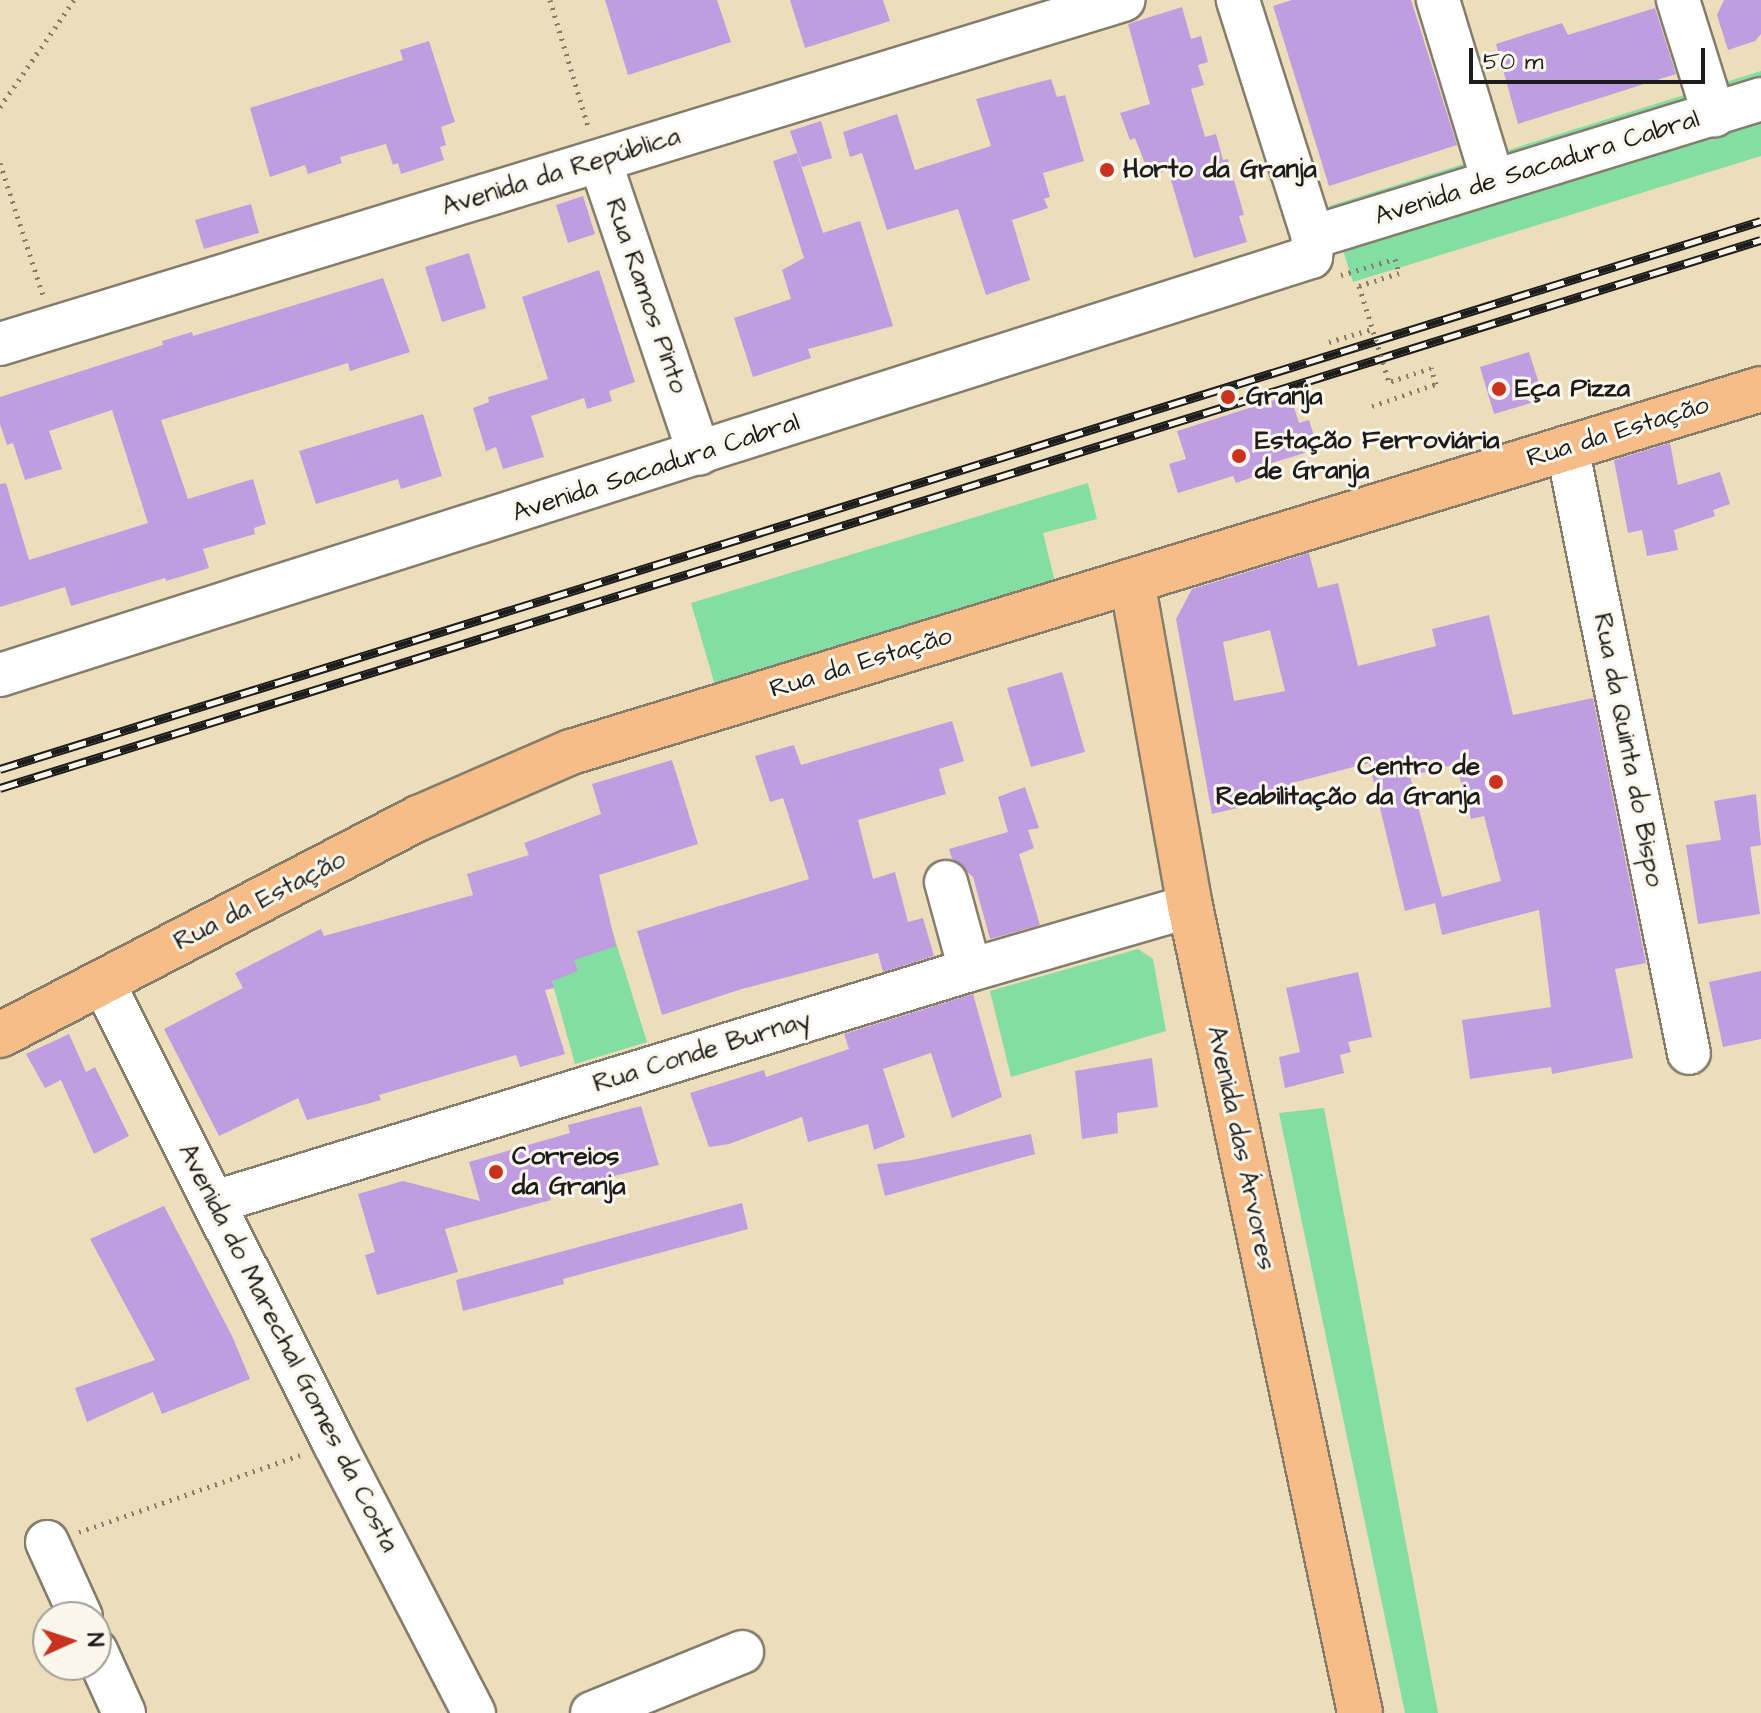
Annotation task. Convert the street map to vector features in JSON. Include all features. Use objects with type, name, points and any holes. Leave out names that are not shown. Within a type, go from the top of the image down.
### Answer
[{"type":"main road","name":"Rua da Estação","points":[[0,1035],[419,818],[571,752],[1761,389]]},
{"type":"main road","name":"Avenida das Árvores","points":[[1132,581],[1190,906],[1360,1713]]},
{"type":"street","name":"Avenida da República","points":[[0,344],[1123,0]]},
{"type":"street","points":[[1238,0],[1319,257]]},
{"type":"street","points":[[1438,0],[1493,181]]},
{"type":"street","points":[[1678,0],[1714,115]]},
{"type":"street","name":"Avenida de Sacadura Cabral","points":[[1319,257],[1493,181],[1761,99]]},
{"type":"street","name":"Rua Ramos Pinto","points":[[600,161],[699,454]]},
{"type":"street","name":"Avenida Sacadura Cabral","points":[[0,675],[1319,257]]},
{"type":"street","name":"Rua da Quinta do Bispo","points":[[1567,447],[1689,1053]]},
{"type":"street","points":[[946,882],[970,970]]},
{"type":"street","name":"Rua Conde Burnay","points":[[215,1202],[970,970],[1190,906]]},
{"type":"street","name":"Avenida do Marechal Gomes da Costa","points":[[103,982],[334,1443],[474,1713]]},
{"type":"street","points":[[47,1542],[74,1601]]},
{"type":"street","points":[[592,1713],[742,1652]]},
{"type":"street","points":[[110,1681],[124,1713]]},
{"type":"path","points":[[0,107],[74,0]]},
{"type":"path","points":[[550,0],[600,161]]},
{"type":"path","points":[[0,163],[47,306]]},
{"type":"path","points":[[1319,257],[1395,259],[1399,273],[1359,286],[1358,289],[1387,380],[1431,368],[1436,384],[1372,406]]},
{"type":"path","points":[[1329,342],[1372,327]]},
{"type":"path","points":[[47,1542],[334,1443]]},
{"type":"green space","points":[[1761,71],[1761,156],[1353,282],[1329,206]]},
{"type":"green space","points":[[1088,483],[1097,519],[1043,533],[1057,590],[717,692],[691,603]]},
{"type":"green space","points":[[613,933],[647,1042],[575,1064],[545,956]]},
{"type":"green space","points":[[1138,949],[1153,959],[1166,1031],[1011,1077],[990,991]]},
{"type":"green space","points":[[1324,1108],[1438,1713],[1405,1713],[1279,1113]]},
{"type":"building","points":[[605,0],[717,0],[731,42],[628,75]]},
{"type":"building","points":[[790,0],[883,0],[890,21],[805,48]]},
{"type":"building","points":[[1292,0],[1411,0],[1457,145],[1329,186],[1273,6]]},
{"type":"building","points":[[1724,0],[1761,0],[1761,34],[1755,41],[1728,50],[1717,15]]},
{"type":"building","points":[[1182,7],[1191,39],[1201,36],[1208,62],[1198,65],[1204,85],[1191,89],[1205,137],[1216,134],[1223,160],[1228,159],[1244,215],[1239,216],[1247,242],[1194,258],[1168,170],[1150,176],[1135,138],[1130,140],[1120,113],[1150,104],[1128,24]]},
{"type":"building","points":[[1655,8],[1676,74],[1518,124],[1496,44],[1562,23],[1568,35]]},
{"type":"building","points":[[429,41],[455,122],[441,127],[446,145],[440,147],[444,160],[401,174],[398,163],[393,165],[386,144],[340,157],[342,163],[308,174],[305,165],[270,177],[250,108],[403,60],[400,50]]},
{"type":"building","points":[[1051,79],[1057,97],[1065,95],[1084,161],[1043,173],[1050,197],[1044,199],[1048,208],[1012,220],[1030,280],[986,295],[958,209],[887,230],[862,153],[850,157],[843,132],[897,114],[915,170],[991,146],[976,99]]},
{"type":"building","points":[[821,121],[832,158],[802,167],[790,131]]},
{"type":"building","points":[[797,153],[823,233],[860,221],[893,326],[808,349],[811,358],[753,377],[734,318],[791,299],[782,270],[804,258],[773,161]]},
{"type":"building","points":[[583,196],[595,234],[568,243],[556,205]]},
{"type":"building","points":[[251,204],[259,233],[204,249],[195,220]]},
{"type":"building","points":[[469,253],[486,308],[442,322],[425,267]]},
{"type":"building","points":[[599,270],[635,382],[609,391],[612,401],[587,409],[584,398],[531,416],[544,457],[503,469],[496,447],[486,451],[473,408],[489,402],[488,397],[548,379],[522,297]]},
{"type":"building","points":[[383,278],[410,352],[350,371],[348,363],[161,420],[188,499],[253,479],[266,524],[254,528],[255,534],[203,549],[209,568],[166,581],[165,578],[71,606],[65,587],[0,607],[0,484],[6,483],[29,560],[148,523],[112,410],[49,431],[62,469],[25,480],[13,443],[7,445],[0,424],[0,397],[163,345],[162,341],[192,332],[193,336]]},
{"type":"building","points":[[1529,352],[1544,399],[1494,414],[1480,367]]},
{"type":"building","name":"Estação Ferroviária de Granja","points":[[1290,395],[1299,423],[1309,420],[1318,449],[1268,464],[1270,471],[1236,483],[1233,476],[1178,493],[1169,464],[1186,459],[1177,431]]},
{"type":"building","points":[[423,414],[442,476],[401,489],[398,479],[316,504],[299,451]]},
{"type":"building","points":[[1670,443],[1678,485],[1720,472],[1730,504],[1713,510],[1715,516],[1674,530],[1678,550],[1647,556],[1642,530],[1628,533],[1614,460]]},
{"type":"building","points":[[1309,553],[1318,588],[1338,583],[1358,666],[1436,646],[1432,629],[1489,615],[1513,715],[1593,698],[1646,963],[1615,969],[1633,1058],[1552,1074],[1551,1067],[1470,1079],[1462,1020],[1551,1007],[1539,910],[1442,935],[1435,903],[1405,911],[1369,763],[1292,783],[1292,795],[1212,814],[1176,619],[1192,589]],"holes":[[[1270,630],[1285,691],[1234,701],[1223,642]],[[1456,764],[1471,819],[1484,816],[1501,881],[1442,897],[1410,776]]]},
{"type":"building","points":[[1062,672],[1085,752],[1031,767],[1007,688]]},
{"type":"building","points":[[952,721],[964,761],[939,769],[946,794],[858,820],[873,879],[895,872],[908,922],[923,918],[934,956],[883,972],[878,953],[742,989],[662,1015],[637,931],[809,879],[783,798],[770,802],[755,756],[794,745],[801,765]]},
{"type":"building","points":[[672,760],[698,844],[599,875],[616,946],[574,960],[578,971],[552,981],[554,988],[545,990],[565,1054],[520,1067],[516,1055],[379,1095],[381,1100],[307,1120],[298,1098],[219,1136],[164,1029],[243,988],[235,973],[321,929],[324,936],[473,895],[467,874],[529,855],[524,843],[601,814],[592,784]]},
{"type":"building","points":[[1025,787],[1039,828],[1028,830],[1034,848],[1019,854],[1040,925],[990,939],[973,877],[952,859],[949,849],[1008,832],[998,797]]},
{"type":"building","points":[[1756,794],[1761,845],[1750,847],[1760,914],[1698,924],[1686,845],[1721,840],[1714,801]]},
{"type":"building","points":[[1761,971],[1761,1039],[1723,1047],[1709,982]]},
{"type":"building","points":[[1358,972],[1372,1037],[1348,1042],[1351,1052],[1340,1055],[1344,1073],[1285,1088],[1279,1057],[1300,1052],[1286,988]]},
{"type":"building","points":[[973,994],[1002,1097],[952,1118],[931,1053],[883,1069],[905,1137],[874,1150],[868,1124],[808,1142],[802,1117],[729,1144],[709,1147],[690,1093],[764,1070],[766,1077],[849,1049],[844,1034]]},
{"type":"building","points":[[69,1034],[86,1072],[95,1067],[129,1136],[94,1154],[61,1080],[45,1088],[26,1054]]},
{"type":"building","points":[[1152,1058],[1158,1107],[1117,1113],[1118,1133],[1082,1139],[1075,1071]]},
{"type":"building","points":[[641,1106],[659,1165],[549,1192],[551,1200],[445,1229],[458,1272],[377,1295],[365,1255],[375,1252],[358,1194],[403,1181],[480,1201],[469,1162],[570,1133],[568,1125]]},
{"type":"building","points":[[1031,1134],[1035,1154],[885,1196],[877,1164],[913,1160]]},
{"type":"building","points":[[742,1203],[748,1229],[563,1279],[564,1284],[463,1311],[456,1280]]},
{"type":"building","points":[[164,1206],[232,1336],[250,1379],[162,1414],[153,1392],[87,1422],[75,1388],[155,1360],[90,1239]]},
{"type":"railway","points":[[0,769],[1761,221]]},
{"type":"railway","points":[[0,788],[1761,240]]},
{"type":"place","name":"Horto da Granja","points":[[1107,170]]},
{"type":"place","name":"Eça Pizza","points":[[1499,389]]},
{"type":"place","name":"Granja","points":[[1228,397]]},
{"type":"place","name":"Estação Ferroviária de Granja","points":[[1239,456]]},
{"type":"place","name":"Centro de Reabilitação da Granja","points":[[1496,782]]},
{"type":"place","name":"Correios da Granja","points":[[496,1172]]}]
